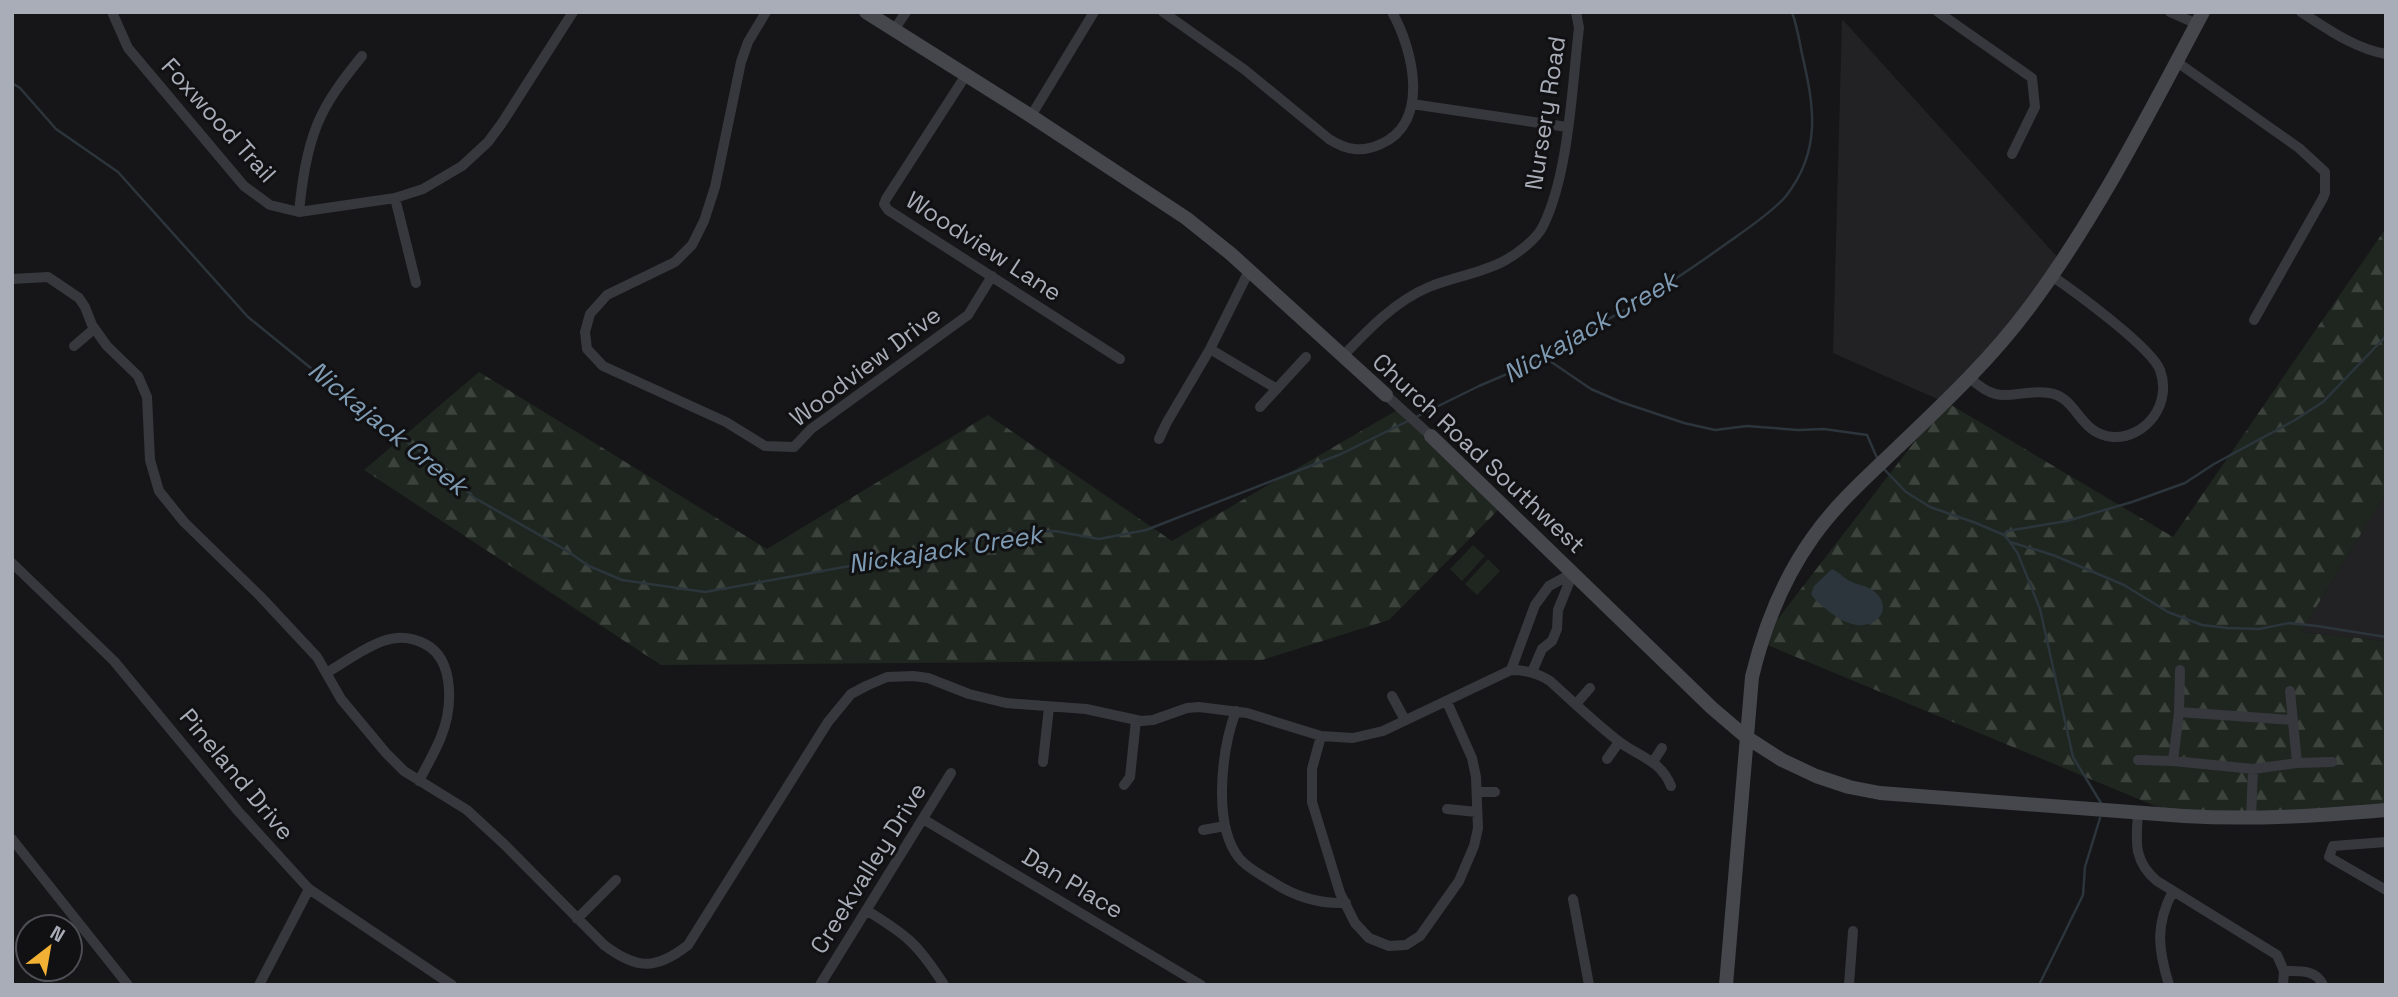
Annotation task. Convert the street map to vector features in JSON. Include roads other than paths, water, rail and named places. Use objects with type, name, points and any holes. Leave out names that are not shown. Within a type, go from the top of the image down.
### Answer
[{"type":"street","name":"Foxwood Trail","points":[[112,12],[128,48],[244,186],[270,205],[299,212],[395,198],[435,183],[475,156],[502,123],[573,12]]},
{"type":"street","name":"Woodview Drive","points":[[766,12],[748,42],[741,62],[715,187],[704,221],[692,244],[675,262],[607,295],[590,314],[585,332],[587,349],[603,366],[726,422],[765,446],[794,447],[811,429],[968,315],[992,276]]},
{"type":"street","name":"Church Road Southwest","points":[[866,12],[1186,218],[1249,271],[1431,436],[1712,708],[1746,737],[1782,760],[1816,776],[1880,793],[2250,819],[2386,810]]},
{"type":"street","points":[[894,30],[906,12]]},
{"type":"street","points":[[1031,116],[1094,12]]},
{"type":"street","points":[[1163,12],[1245,70],[1320,133],[1338,145],[1358,150],[1385,142],[1399,130],[1412,104],[1412,74],[1408,48],[1392,12]]},
{"type":"street","name":"Nursery Road","points":[[1343,356],[1405,300],[1455,277],[1504,261],[1542,229],[1553,202],[1562,166],[1579,28],[1576,12]]},
{"type":"street","points":[[1938,12],[2032,78],[2035,107],[2012,154]]},
{"type":"street","points":[[1726,985],[1752,677],[1764,633],[1777,601],[1813,537],[1834,510],[1969,377],[2012,329],[2052,276],[2113,178],[2200,18],[2170,12]]},
{"type":"street","points":[[2301,12],[2338,35],[2386,54]]},
{"type":"street","points":[[299,212],[306,164],[317,124],[341,83],[362,56]]},
{"type":"street","points":[[2177,62],[2299,148],[2325,172],[2323,198],[2254,320]]},
{"type":"street","name":"Woodview Lane","points":[[965,75],[884,204],[894,215],[1120,359]]},
{"type":"street","points":[[1412,104],[1567,127]]},
{"type":"street","points":[[395,198],[416,283]]},
{"type":"street","points":[[1159,439],[1210,349],[1249,271]]},
{"type":"street","points":[[1969,377],[1988,393],[1999,396],[2050,393],[2063,398],[2087,426],[2113,437],[2127,436],[2150,421],[2158,410],[2164,382],[2153,357],[2099,311],[2052,276]]},
{"type":"street","points":[[12,278],[48,277],[79,298],[94,329],[107,346],[138,376],[146,397],[150,460],[159,491],[184,522],[317,657],[341,699],[386,753],[404,772],[467,810],[604,945],[622,958],[636,963],[664,962],[688,945],[828,722],[851,694],[887,677],[928,678],[969,694],[1006,703],[1086,709],[1136,720],[1153,720],[1187,708],[1237,711],[1339,739],[1368,736],[1447,702],[1511,670],[1532,672],[1550,681],[1619,742],[1653,762],[1666,774],[1671,786]]},
{"type":"street","points":[[74,346],[94,329]]},
{"type":"street","points":[[1210,349],[1277,389]]},
{"type":"street","points":[[1261,407],[1306,357]]},
{"type":"street","name":"Pineland Drive","points":[[12,563],[114,661],[238,811],[309,889],[452,985]]},
{"type":"street","points":[[1511,670],[1541,595],[1549,586],[1573,573]]},
{"type":"street","points":[[1532,672],[1542,649],[1552,641],[1557,629],[1558,610],[1573,573]]},
{"type":"street","points":[[1522,637],[1542,649]]},
{"type":"street","points":[[326,673],[384,640],[391,639],[408,638],[421,642],[441,658],[449,691],[446,716],[441,736],[419,781]]},
{"type":"street","points":[[2173,761],[2179,712],[2180,670]]},
{"type":"street","points":[[1576,704],[1590,688]]},
{"type":"street","points":[[2290,691],[2297,763]]},
{"type":"street","points":[[1392,696],[1405,720]]},
{"type":"street","points":[[1321,736],[1312,769],[1312,802],[1340,893],[1355,923],[1369,938],[1398,947],[1413,941],[1451,892],[1468,864],[1478,828],[1478,792],[1472,758],[1447,702]]},
{"type":"street","points":[[1043,762],[1049,707]]},
{"type":"street","points":[[1237,711],[1224,751],[1222,772],[1226,826],[1233,850],[1249,867],[1282,888],[1328,904],[1346,903]]},
{"type":"street","points":[[2179,712],[2293,720]]},
{"type":"street","points":[[1124,785],[1130,776],[1136,720]]},
{"type":"street","points":[[1607,759],[1619,742]]},
{"type":"street","points":[[1653,762],[1662,748]]},
{"type":"street","points":[[2137,760],[2253,769],[2332,762]]},
{"type":"street","points":[[2250,819],[2253,769]]},
{"type":"street","name":"Creekvalley Drive","points":[[820,985],[951,773]]},
{"type":"street","points":[[1478,792],[1495,792]]},
{"type":"street","points":[[1447,808],[1477,812]]},
{"type":"street","points":[[2138,813],[2138,857],[2149,874],[2270,949],[2277,955],[2284,971],[2283,985]]},
{"type":"street","name":"Dan Place","points":[[923,819],[1201,985]]},
{"type":"street","points":[[1203,831],[1226,826]]},
{"type":"street","points":[[12,839],[128,985]]},
{"type":"street","points":[[2386,842],[2333,846],[2329,857],[2386,890]]},
{"type":"street","points":[[577,919],[616,880]]},
{"type":"street","points":[[259,985],[309,889]]},
{"type":"street","points":[[2169,985],[2161,959],[2159,938],[2164,909],[2173,891]]},
{"type":"street","points":[[1573,899],[1589,985]]},
{"type":"street","points":[[866,910],[905,934],[923,952],[944,985]]},
{"type":"street","points":[[1849,985],[1853,931]]},
{"type":"street","points":[[2284,971],[2312,973],[2320,978],[2323,985]]},
{"type":"waterway","name":"Nickajack Creek","points":[[1416,417],[1547,357],[1563,341],[1617,315],[1678,277],[1756,222],[1786,196],[1798,179],[1805,162],[1812,127],[1810,92],[1792,12]]},
{"type":"waterway","name":"Nickajack Creek","points":[[12,83],[20,88],[56,129],[118,172],[248,317],[408,443],[446,469],[473,497],[589,566],[622,580],[705,592],[889,559],[1002,534],[1055,531],[1099,539],[1146,530],[1341,454],[1410,420]]},
{"type":"waterway","points":[[2004,535],[2007,531],[2067,521],[2185,483],[2323,402],[2386,336]]},
{"type":"waterway","points":[[1544,357],[1591,389],[1684,423],[1715,430],[1747,426],[1824,429],[1867,435],[1878,460]]},
{"type":"waterway","points":[[1883,468],[1906,492],[1930,507],[2004,535],[2018,554],[2040,609],[2073,757],[2101,803]]},
{"type":"waterway","points":[[2010,542],[2053,555],[2124,585],[2168,612],[2202,625],[2259,629],[2289,623],[2386,637]]},
{"type":"waterway","points":[[2039,985],[2083,895],[2085,867],[2100,818]]}]
